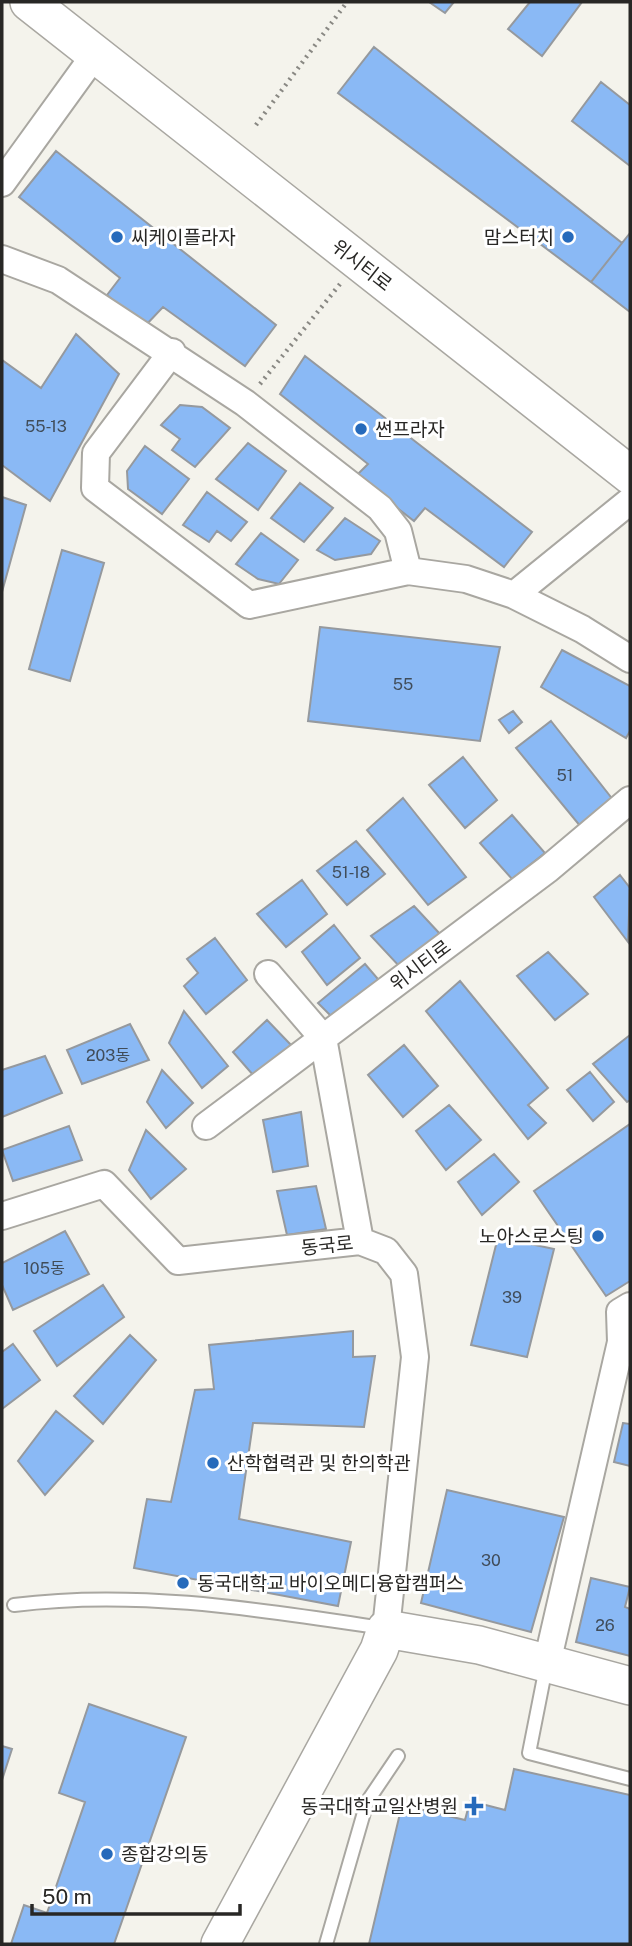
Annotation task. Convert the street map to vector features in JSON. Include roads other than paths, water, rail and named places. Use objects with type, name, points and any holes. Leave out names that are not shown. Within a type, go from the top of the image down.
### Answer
[{"type":"main road","name":"위시티로","points":[[29,2],[630,475]]},
{"type":"main road","points":[[387,1629],[479,1645],[630,1686]]},
{"type":"main road","name":"동국로","points":[[220,1944],[379,1650],[387,1629]]},
{"type":"street","points":[[2,183],[96,53]]},
{"type":"street","points":[[2,259],[58,280],[172,352],[245,403],[380,508],[398,531],[408,571]]},
{"type":"street","points":[[172,352],[96,453],[95,488],[249,605],[408,571],[466,579],[514,596],[582,629],[630,659]]},
{"type":"street","points":[[514,596],[630,501]]},
{"type":"street","name":"위시티로","points":[[206,1126],[548,869],[630,800]]},
{"type":"street","points":[[268,974],[323,1038],[360,1241]]},
{"type":"street","name":"동국로","points":[[2,1216],[104,1184],[178,1261],[360,1241],[386,1251],[404,1273],[415,1357],[387,1629]]},
{"type":"street","points":[[547,1663],[626,1341],[620,1312],[630,1306]]},
{"type":"lane","points":[[14,1605],[55,1600],[191,1604],[284,1613],[387,1629]]},
{"type":"lane","points":[[547,1663],[529,1753],[630,1779]]},
{"type":"lane","points":[[326,1944],[367,1802],[398,1756]]},
{"type":"place","name":"씨케이플라자","points":[[117,237]]},
{"type":"place","name":"맘스터치","points":[[568,237]]},
{"type":"place","name":"썬프라자","points":[[361,429]]},
{"type":"place","name":"노아스로스팅","points":[[598,1236]]},
{"type":"place","name":"산학협력관 및 한의학관","points":[[213,1463]]},
{"type":"place","name":"동국대학교 바이오메디융합캠퍼스","points":[[183,1583]]},
{"type":"place","name":"동국대학교일산병원","points":[[474,1806]]},
{"type":"place","name":"종합강의동","points":[[107,1854]]}]
